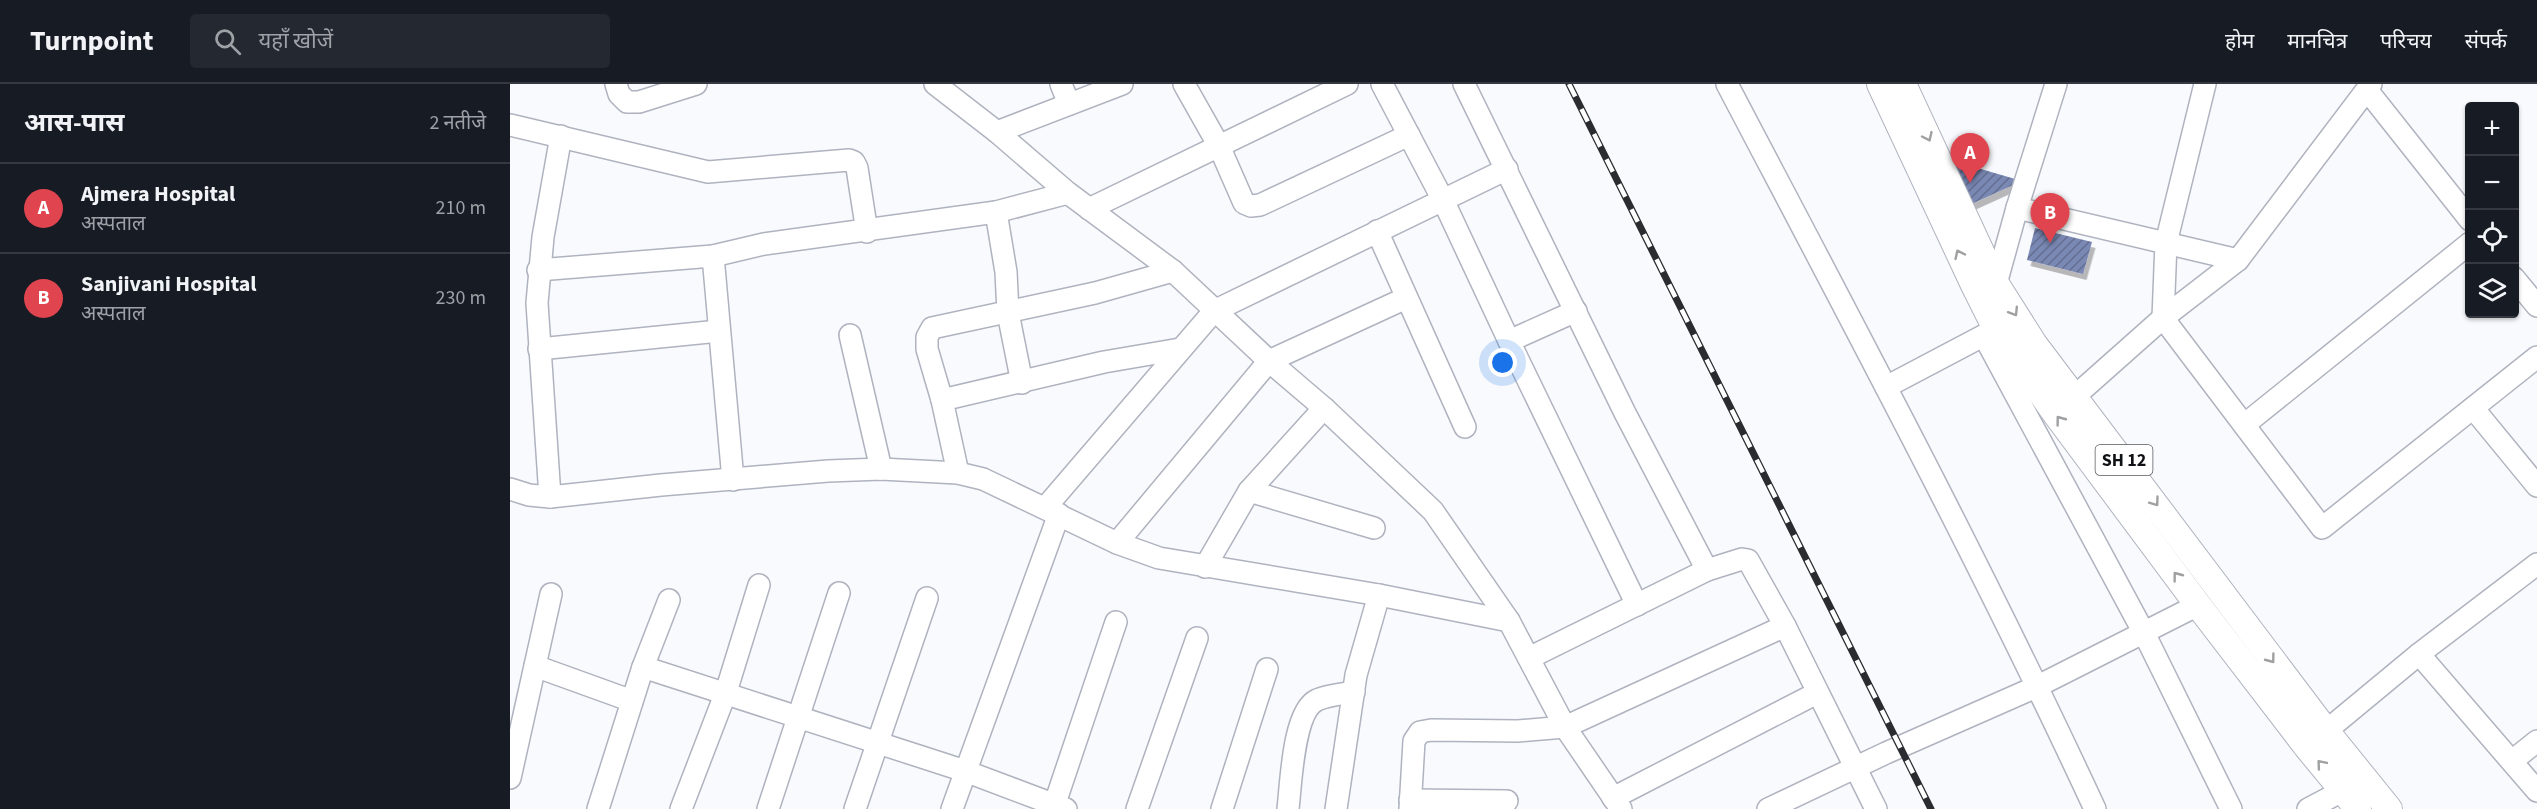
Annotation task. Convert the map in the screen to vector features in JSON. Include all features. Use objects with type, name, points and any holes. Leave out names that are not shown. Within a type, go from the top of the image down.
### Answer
[{"type":"main road","name":"SH 12","points":[[1880,84],[1974,285],[1990,332],[2055,413],[2307,747],[2351,800]]},
{"type":"main road","name":"SH 12","points":[[1904,84],[1996,284],[2034,344],[2106,436],[2326,731],[2389,809]]},
{"type":"street","points":[[616,84],[619,94],[627,102],[639,102],[696,84]]},
{"type":"street","points":[[935,84],[997,132],[1068,193],[1173,271],[1433,511],[1509,621],[1529,658],[1556,728],[1617,804],[1817,693]]},
{"type":"street","points":[[1061,84],[1069,104]]},
{"type":"street","points":[[997,132],[1122,84]]},
{"type":"street","points":[[1184,84],[1219,146],[1244,203],[1251,206],[1260,205],[1409,135]]},
{"type":"street","points":[[1089,209],[1347,84]]},
{"type":"street","points":[[1382,84],[1443,200],[1637,605]]},
{"type":"street","points":[[1464,84],[1625,413],[1707,570]]},
{"type":"street","points":[[1727,84],[1886,387],[2038,686],[2095,809]]},
{"type":"street","points":[[1996,284],[2056,84]]},
{"type":"street","points":[[2205,84],[2166,243],[2163,318],[2322,528],[2537,357]]},
{"type":"street","points":[[2074,397],[2163,318],[2238,260],[2369,87],[2465,215]]},
{"type":"street","points":[[510,125],[708,172],[849,160],[854,162],[857,168],[867,232]]},
{"type":"street","points":[[550,497],[539,349],[538,270],[561,136]]},
{"type":"street","points":[[952,809],[1048,544],[1052,511],[1214,310],[1507,169]]},
{"type":"street","points":[[538,270],[713,256],[764,244],[867,232],[996,212],[1068,193]]},
{"type":"street","points":[[2017,208],[2238,260]]},
{"type":"street","points":[[996,212],[1006,272],[1008,313],[1022,383]]},
{"type":"street","points":[[1377,231],[1465,427]]},
{"type":"street","points":[[2244,425],[2465,246]]},
{"type":"street","points":[[713,256],[733,480]]},
{"type":"street","points":[[958,473],[942,400],[927,349],[927,337],[932,327],[1008,313],[1095,293],[1173,271]]},
{"type":"street","points":[[2519,284],[2537,306]]},
{"type":"street","points":[[1117,543],[1269,361],[1406,298]]},
{"type":"street","points":[[1509,341],[1576,310]]},
{"type":"street","points":[[539,349],[719,331]]},
{"type":"street","points":[[1886,387],[1990,332],[2231,809]]},
{"type":"street","points":[[850,335],[881,469]]},
{"type":"street","points":[[942,400],[1104,362],[1180,350]]},
{"type":"street","points":[[1205,567],[1249,491],[1324,408]]},
{"type":"street","points":[[2473,408],[2537,486]]},
{"type":"street","points":[[511,491],[550,497],[661,485],[881,469],[958,473],[983,479],[1117,543],[1158,558],[1379,595],[1509,621]]},
{"type":"street","points":[[1249,491],[1374,528]]},
{"type":"street","points":[[1529,658],[1707,570],[1742,559],[1748,560],[1785,626],[1876,809]]},
{"type":"street","points":[[2326,731],[2420,654],[2537,564]]},
{"type":"street","points":[[681,809],[726,692],[759,585]]},
{"type":"street","points":[[768,809],[839,593]]},
{"type":"street","points":[[510,778],[518,696],[535,666],[551,594]]},
{"type":"street","points":[[1336,809],[1356,676],[1379,595]]},
{"type":"street","points":[[855,809],[927,598]]},
{"type":"street","points":[[598,809],[643,667],[669,600]]},
{"type":"street","points":[[1768,809],[2038,686],[2198,605]]},
{"type":"street","points":[[643,667],[965,771],[1058,808],[1116,622]]},
{"type":"street","points":[[1507,801],[1410,805],[1414,741],[1420,732],[1431,730],[1518,731],[1556,728],[1785,626]]},
{"type":"street","points":[[1137,809],[1197,638]]},
{"type":"street","points":[[2420,654],[2537,791]]},
{"type":"street","points":[[535,666],[632,701]]},
{"type":"street","points":[[1222,809],[1267,669]]},
{"type":"street","points":[[1288,809],[1300,720],[1309,706],[1317,699],[1356,676]]},
{"type":"street","points":[[2512,761],[2537,741]]},
{"type":"street","points":[[2308,809],[2351,800]]},
{"type":"building","points":[[1950,160],[2022,181],[1967,206]]},
{"type":"building","points":[[2035,228],[2092,242],[2083,274],[2027,260]]},
{"type":"railway","points":[[1569,84],[1931,809]]},
{"type":"place","name":"Ajmera Hospital","points":[[1970,183]]},
{"type":"place","name":"Sanjivani Hospital","points":[[2050,243]]}]
